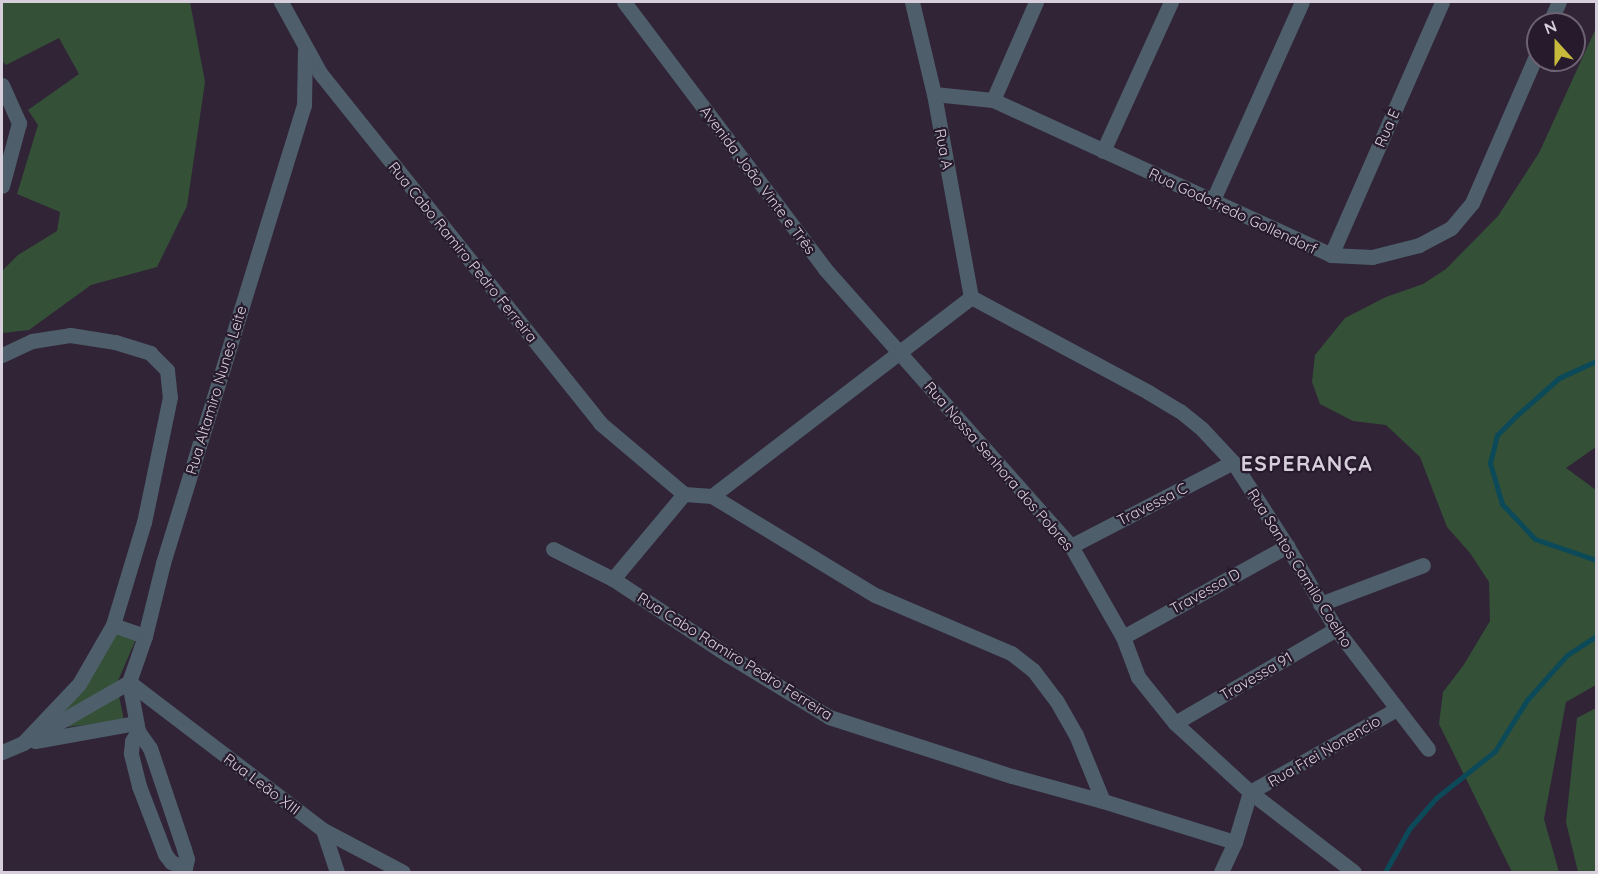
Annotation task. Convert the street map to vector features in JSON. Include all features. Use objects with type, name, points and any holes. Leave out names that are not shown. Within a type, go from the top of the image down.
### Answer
[{"type":"street","name":"Rua Cabo Ramiro Pedro Ferreira","points":[[282,2],[305,50],[320,73],[600,423],[684,494]]},
{"type":"street","name":"Avenida João Vinte e Três","points":[[624,2],[825,269],[900,352]]},
{"type":"street","name":"Rua A","points":[[912,2],[934,94],[971,297]]},
{"type":"street","points":[[993,100],[1036,2]]},
{"type":"street","points":[[1102,151],[1171,2]]},
{"type":"street","points":[[1212,202],[1302,2]]},
{"type":"street","name":"Rua E","points":[[1331,255],[1442,2]]},
{"type":"street","name":"Rua Altamiro Nunes Leite","points":[[137,727],[131,753],[139,786],[165,854],[171,861],[186,870],[187,859],[150,748],[137,727],[129,682],[145,636],[163,563],[304,105],[305,50]]},
{"type":"street","name":"Rua Godofredo Gollendorf","points":[[934,94],[993,100],[1331,255],[1372,257],[1419,245],[1450,228],[1472,203],[1529,72]]},
{"type":"street","points":[[2,85],[19,123],[2,186]]},
{"type":"street","points":[[712,496],[971,297]]},
{"type":"street","name":"Rua Santos Camilo Coelho","points":[[971,297],[1180,411],[1202,429],[1233,462],[1287,546],[1336,629],[1428,748]]},
{"type":"street","points":[[2,354],[32,341],[70,335],[115,342],[150,353],[167,370],[170,397],[144,522],[113,625],[79,684],[23,743]]},
{"type":"street","name":"Rua Nossa Senhora dos Pobres","points":[[900,352],[1071,546],[1123,637],[1138,677],[1175,723],[1250,792],[1354,873]]},
{"type":"street","name":"Travessa C","points":[[1071,546],[1233,462]]},
{"type":"street","points":[[613,579],[684,494],[712,496],[875,595],[969,633],[1018,659],[1033,670],[1056,700],[1076,735],[1104,801]]},
{"type":"street","name":"Travessa D","points":[[1123,637],[1287,546]]},
{"type":"street","name":"Rua Cabo Ramiro Pedro Ferreira","points":[[553,549],[613,579],[829,717],[1012,776],[1104,801],[1235,842]]},
{"type":"street","points":[[1320,604],[1423,565]]},
{"type":"street","points":[[113,625],[145,636]]},
{"type":"street","name":"Travessa 91","points":[[1175,723],[1336,629]]},
{"type":"street","points":[[2,752],[23,743],[129,682]]},
{"type":"street","name":"Rua Leão XIII","points":[[129,682],[322,830],[403,873]]},
{"type":"street","name":"Rua Frei Nonencio","points":[[1250,792],[1397,709]]},
{"type":"street","points":[[23,743],[137,727]]},
{"type":"street","points":[[1221,873],[1235,842],[1250,792]]},
{"type":"street","points":[[322,830],[337,873]]},
{"type":"green space","points":[[2,2],[190,2],[205,82],[187,206],[157,267],[91,285],[29,330],[2,333],[2,271],[18,255],[57,231],[60,212],[17,194],[38,125],[28,110],[79,74],[59,38],[6,65],[2,61]]},
{"type":"green space","points":[[1596,28],[1596,447],[1566,468],[1596,490],[1596,685],[1566,702],[1544,819],[1559,872],[1512,872],[1439,724],[1443,692],[1463,666],[1490,621],[1489,582],[1470,553],[1447,527],[1420,457],[1386,425],[1353,421],[1320,404],[1312,382],[1315,355],[1345,318],[1386,297],[1423,284],[1446,269],[1498,216],[1539,153],[1576,72],[1586,72],[1586,50]]},
{"type":"green space","points":[[116,632],[136,639],[114,690],[49,723]]},
{"type":"green space","points":[[119,696],[124,720],[51,729]]},
{"type":"green space","points":[[1596,708],[1596,872],[1578,872],[1566,822],[1577,718]]},
{"type":"waterway","points":[[1596,361],[1559,378],[1517,415],[1497,435],[1490,463],[1502,504],[1535,539],[1596,560]]},
{"type":"waterway","points":[[1385,872],[1409,829],[1436,798],[1495,751],[1527,700],[1567,655],[1596,636]]},
{"type":"district","name":"ESPERANÇA","points":[[1307,463]]}]
